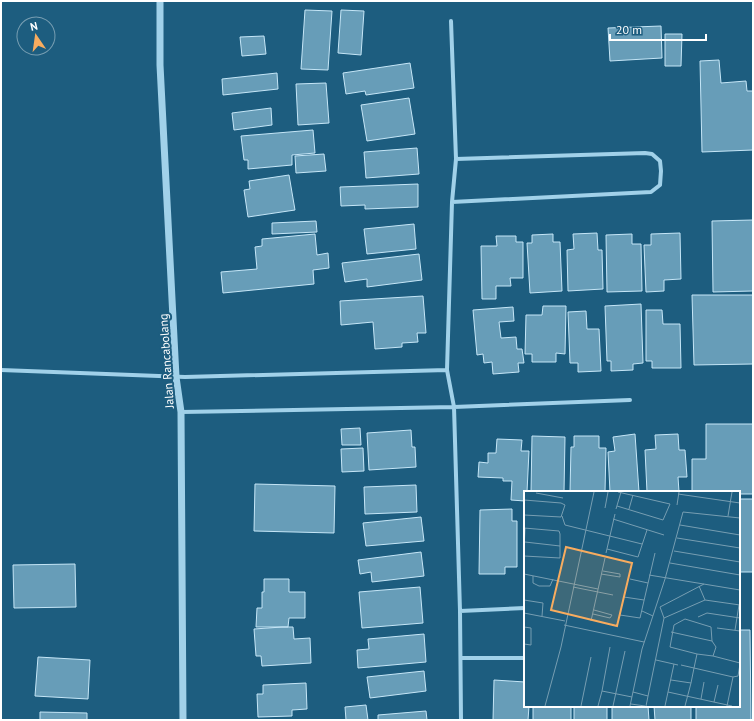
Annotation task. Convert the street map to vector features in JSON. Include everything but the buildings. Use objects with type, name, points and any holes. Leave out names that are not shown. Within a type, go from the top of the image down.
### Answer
[{"type":"street","name":"Jalan Rancabolang","points":[[160,1],[160,65],[176,377],[181,412],[182,720]]},
{"type":"street","points":[[451,21],[456,159],[452,202],[447,370],[454,407],[460,611],[461,720]]},
{"type":"street","points":[[452,202],[651,192],[660,185],[660,161],[652,154],[645,153],[456,159]]},
{"type":"street","points":[[3,370],[176,377],[447,370]]},
{"type":"street","points":[[181,412],[454,407],[630,400]]},
{"type":"street","points":[[460,611],[524,608]]},
{"type":"street","points":[[461,658],[524,658]]}]
